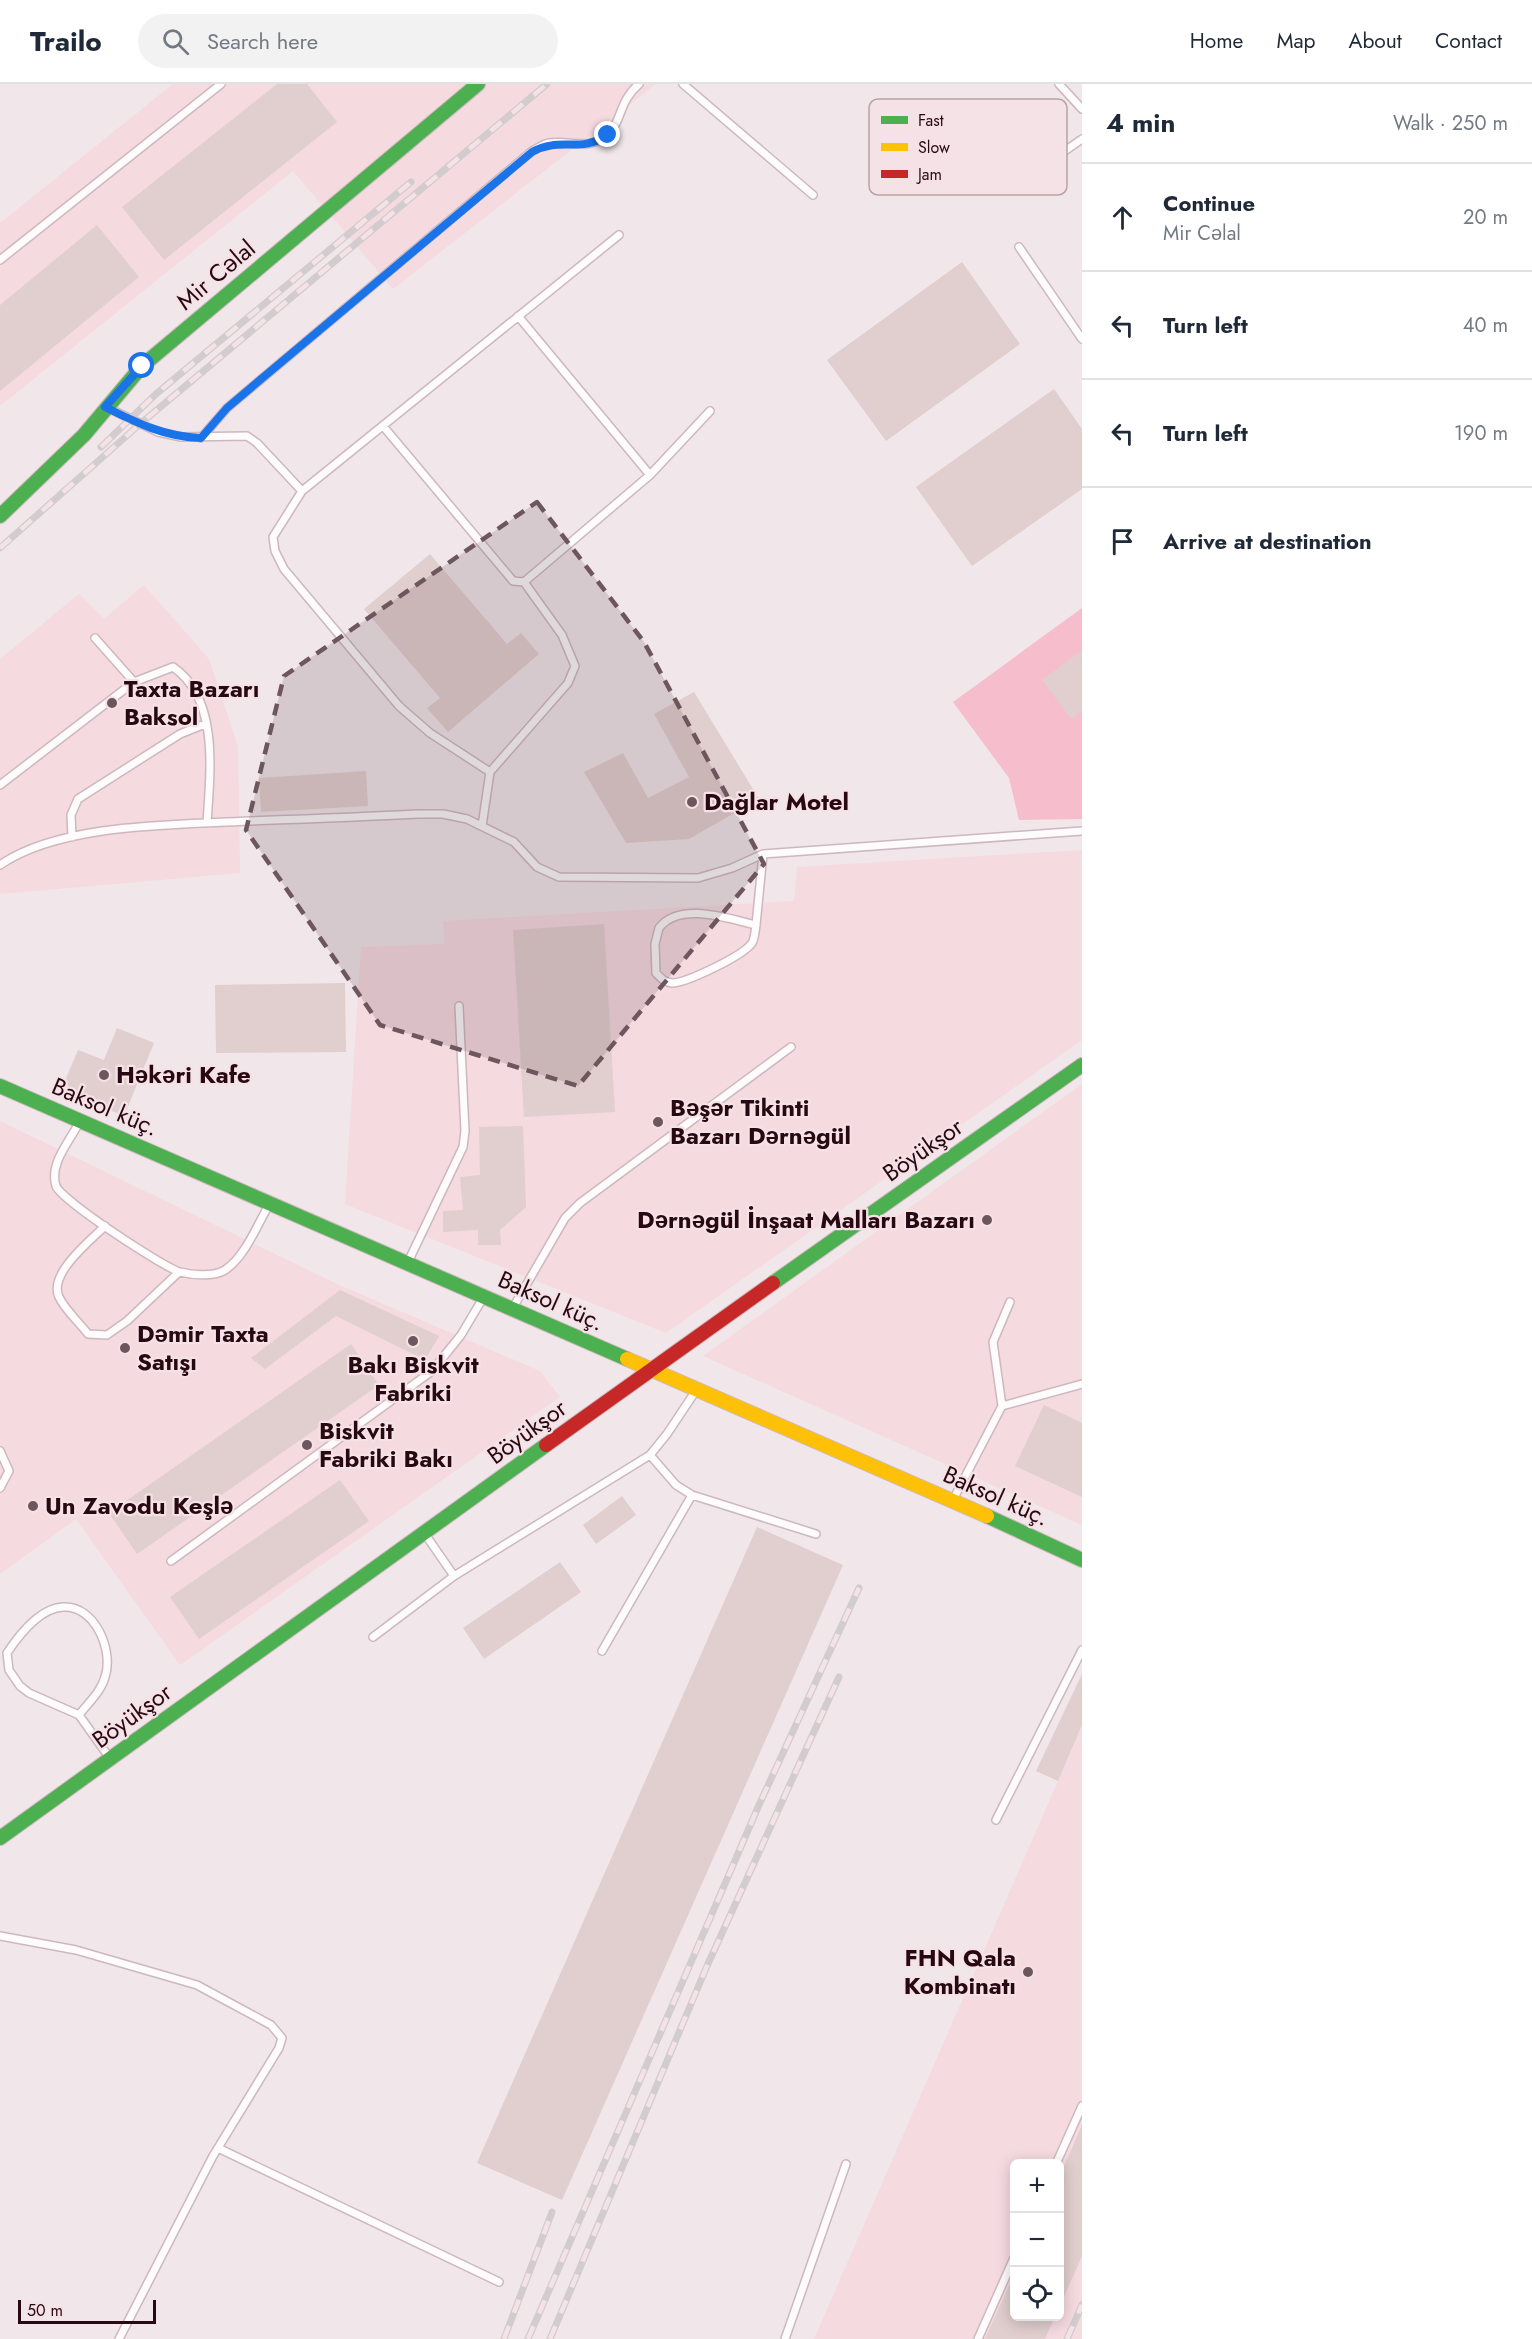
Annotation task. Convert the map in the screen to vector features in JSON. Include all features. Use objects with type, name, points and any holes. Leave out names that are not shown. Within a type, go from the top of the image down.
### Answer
[{"type":"street","name":"Mir Cəlal","points":[[5,509],[84,435],[105,407],[142,366],[478,84]]},
{"type":"street","name":"Böyükşor","points":[[0,1838],[651,1369],[1082,1065]]},
{"type":"street","name":"Baksol küç.","points":[[0,1086],[408,1262],[1082,1560]]},
{"type":"lane","points":[[0,260],[221,84]]},
{"type":"lane","points":[[201,438],[243,394],[532,152],[548,143],[585,146],[608,135],[615,124],[622,102],[639,84]]},
{"type":"lane","points":[[683,84],[813,195]]},
{"type":"lane","points":[[1059,84],[1082,109]]},
{"type":"lane","points":[[1067,149],[1082,139]]},
{"type":"lane","points":[[490,772],[430,733],[399,706],[284,569],[274,551],[273,537],[302,491],[619,235]]},
{"type":"lane","points":[[1019,247],[1082,339]]},
{"type":"lane","points":[[518,316],[650,476]]},
{"type":"lane","points":[[105,407],[159,432],[181,437],[247,436],[257,443],[302,491]]},
{"type":"lane","points":[[382,426],[513,581],[524,582],[650,476],[710,411]]},
{"type":"lane","points":[[482,826],[490,772],[568,683],[575,666],[562,634],[524,582]]},
{"type":"lane","points":[[95,638],[134,682]]},
{"type":"lane","points":[[0,785],[134,682],[160,670],[173,667],[186,675],[197,692],[205,724],[210,761],[207,823]]},
{"type":"lane","points":[[72,837],[70,815],[78,799],[180,734],[205,724]]},
{"type":"lane","points":[[0,866],[18,853],[72,837],[207,823],[443,814],[467,819],[514,842],[537,867],[559,877],[699,878],[732,868],[764,854],[1082,831]]},
{"type":"lane","points":[[756,925],[715,914],[672,918],[659,928],[655,955],[656,973],[663,980],[673,983],[741,955],[753,942],[756,925],[764,854]]},
{"type":"lane","points":[[408,1262],[463,1147],[465,1131],[459,1006]]},
{"type":"lane","points":[[513,1308],[565,1218],[580,1203],[791,1047]]},
{"type":"lane","points":[[80,1121],[55,1165],[56,1188],[64,1198],[179,1272],[209,1274],[224,1270],[237,1258],[271,1203]]},
{"type":"lane","points":[[105,1226],[60,1273],[56,1283],[58,1296],[88,1334],[107,1335],[127,1321],[179,1272]]},
{"type":"lane","points":[[171,1561],[432,1371],[461,1335],[484,1296]]},
{"type":"lane","points":[[953,1501],[1002,1406],[993,1342],[1010,1302]]},
{"type":"lane","points":[[1002,1406],[1082,1384]]},
{"type":"lane","points":[[374,1637],[454,1576],[650,1455],[668,1434],[697,1389]]},
{"type":"lane","points":[[0,1452],[9,1471],[0,1488]]},
{"type":"lane","points":[[650,1455],[676,1485],[692,1495],[816,1534]]},
{"type":"lane","points":[[602,1651],[692,1495]]},
{"type":"lane","points":[[425,1534],[454,1576]]},
{"type":"lane","points":[[79,1715],[97,1693],[105,1678],[108,1663],[105,1643],[91,1621],[76,1610],[64,1607],[51,1610],[23,1631],[7,1653],[7,1662],[14,1678],[29,1693],[79,1715],[110,1759]]},
{"type":"lane","points":[[996,1820],[1082,1650]]},
{"type":"lane","points":[[0,1936],[76,1950],[197,1985],[277,2031],[282,2038],[279,2048],[218,2148],[119,2339]]},
{"type":"lane","points":[[1058,2159],[1082,2106]]},
{"type":"lane","points":[[218,2148],[499,2282]]},
{"type":"lane","points":[[785,2339],[846,2163]]},
{"type":"lane","points":[[978,2339],[1010,2267]]},
{"type":"highlighted area","points":[[537,502],[644,642],[764,864],[578,1086],[380,1025],[246,830],[284,676]]},
{"type":"shaded area","points":[[173,84],[656,84],[393,289],[293,171],[0,406],[0,223]]},
{"type":"shaded area","name":"Taxta Bazarı Baksol","points":[[144,585],[209,659],[238,747],[240,873],[0,894],[0,659],[79,594],[104,619]]},
{"type":"shaded area","points":[[1082,608],[1082,819],[1019,820],[1009,778],[953,702]]},
{"type":"shaded area","name":"Bəşər Tikinti Bazarı Dərnəgül","points":[[1082,850],[1082,1040],[666,1333],[345,1204],[361,947],[444,944],[443,921],[794,901],[797,867]]},
{"type":"shaded area","name":"Dərnəgül İnşaat Malları Bazarı","points":[[1082,1084],[1082,1525],[703,1356]]},
{"type":"shaded area","points":[[0,1121],[337,1284],[540,1371],[560,1397],[180,1665],[76,1519],[0,1574]]},
{"type":"shaded area","name":"FHN Qala Kombinatı","points":[[1082,1725],[1082,2339],[814,2339]]},
{"type":"building","points":[[277,84],[307,84],[337,122],[164,260],[122,207]]},
{"type":"building","points":[[97,225],[139,277],[0,391],[0,305]]},
{"type":"building","points":[[962,262],[1020,344],[886,441],[827,360]]},
{"type":"building","points":[[1054,389],[1082,429],[1082,489],[972,566],[916,487]]},
{"type":"building","points":[[430,554],[507,644],[521,633],[539,654],[448,732],[427,708],[440,698],[364,609]]},
{"type":"building","points":[[1082,650],[1082,711],[1071,719],[1042,680]]},
{"type":"building","points":[[694,692],[759,799],[689,839],[626,843],[584,772],[623,753],[648,798],[689,777],[654,714]]},
{"type":"building","points":[[366,771],[368,806],[261,812],[259,778]]},
{"type":"building","points":[[604,924],[615,1112],[524,1117],[513,930]]},
{"type":"building","points":[[345,983],[346,1052],[216,1053],[215,985]]},
{"type":"building","name":"Həkəri Kafe","points":[[117,1028],[154,1043],[124,1116],[61,1090],[78,1050],[104,1060]]},
{"type":"building","points":[[523,1126],[526,1207],[500,1230],[501,1245],[478,1245],[478,1230],[443,1232],[443,1211],[463,1210],[460,1177],[480,1175],[479,1127]]},
{"type":"building","points":[[340,1290],[439,1336],[425,1360],[336,1316],[265,1369],[251,1358]]},
{"type":"building","points":[[351,1344],[379,1385],[137,1554],[109,1513]]},
{"type":"building","points":[[1044,1405],[1082,1423],[1082,1497],[1015,1466]]},
{"type":"building","points":[[340,1480],[369,1521],[199,1639],[170,1597]]},
{"type":"building","points":[[622,1496],[636,1515],[596,1544],[583,1525]]},
{"type":"building","points":[[757,1527],[843,1565],[562,2200],[477,2163]]},
{"type":"building","points":[[560,1562],[581,1592],[484,1659],[463,1628]]},
{"type":"building","points":[[1082,1674],[1082,1725],[1058,1781],[1036,1771]]},
{"type":"building","points":[[1082,2125],[1082,2256],[1064,2297],[1064,2213],[1064,2166]]},
{"type":"building","points":[[1010,2283],[1010,2321],[1053,2321],[1045,2339],[985,2339]]},
{"type":"railway","points":[[0,548],[140,424],[547,84]]},
{"type":"railway","points":[[101,447],[156,394],[411,182]]},
{"type":"railway","points":[[528,2339],[759,1805],[859,1588]]},
{"type":"railway","points":[[550,2339],[707,1966],[839,1677]]},
{"type":"railway","points":[[504,2339],[552,2212]]},
{"type":"railway","points":[[1067,2339],[1082,2305]]},
{"type":"traffic: fast","points":[[0,516],[84,435],[142,366],[478,84]]},
{"type":"traffic: fast","points":[[773,1283],[1082,1065]]},
{"type":"traffic: fast","points":[[0,1086],[627,1359]]},
{"type":"traffic: fast","points":[[0,1838],[546,1445]]},
{"type":"traffic: fast","points":[[987,1516],[1082,1560]]},
{"type":"traffic: slow","points":[[627,1359],[987,1516]]},
{"type":"traffic: jam","points":[[546,1445],[773,1283]]},
{"type":"place","name":"Taxta Bazarı Baksol","points":[[112,703]]},
{"type":"place","name":"Dağlar Motel","points":[[692,802]]},
{"type":"place","name":"Həkəri Kafe","points":[[104,1075]]},
{"type":"place","name":"Bəşər Tikinti Bazarı Dərnəgül","points":[[658,1122]]},
{"type":"place","name":"Dərnəgül İnşaat Malları Bazarı","points":[[987,1220]]},
{"type":"place","name":"Bakı Biskvit Fabriki","points":[[413,1341]]},
{"type":"place","name":"Dəmir Taxta Satışı","points":[[125,1348]]},
{"type":"place","name":"Biskvit Fabriki Bakı","points":[[307,1445]]},
{"type":"place","name":"Un Zavodu Keşlə","points":[[33,1506]]},
{"type":"place","name":"FHN Qala Kombinatı","points":[[1028,1972]]},
{"type":"route","points":[[142,366],[105,407],[159,432],[181,437],[201,438],[227,408],[532,152],[548,143],[585,146],[608,135]]}]
